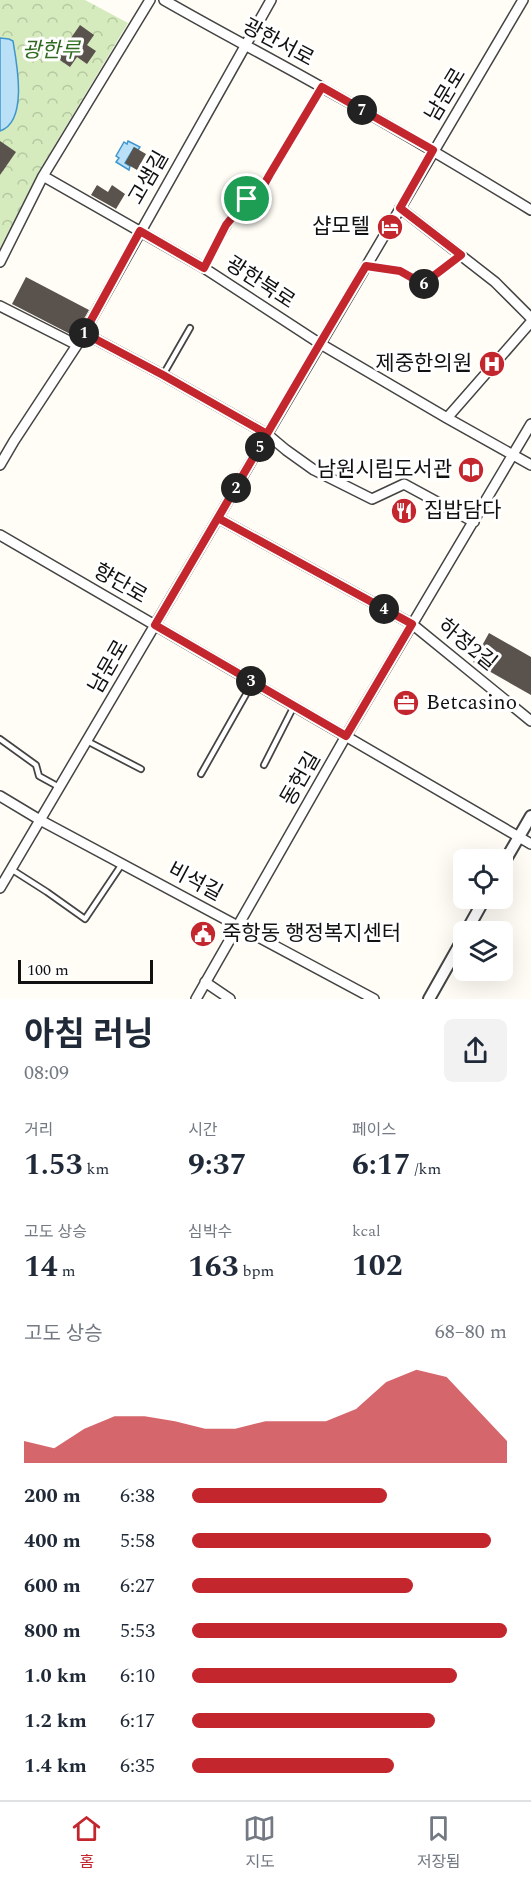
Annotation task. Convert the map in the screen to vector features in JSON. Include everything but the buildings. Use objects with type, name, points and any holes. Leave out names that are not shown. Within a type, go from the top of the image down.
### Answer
[{"type":"street","points":[[0,262],[43,176],[150,0]]},
{"type":"street","name":"광한서로","points":[[164,0],[433,150],[531,210]]},
{"type":"street","name":"고샘길","points":[[0,465],[84,333],[271,0]]},
{"type":"street","name":"남문로","points":[[0,888],[523,0]]},
{"type":"street","name":"광한북로","points":[[43,176],[204,268],[319,343],[531,465]]},
{"type":"street","points":[[400,208],[495,282],[531,318]]},
{"type":"street","points":[[0,306],[77,345]]},
{"type":"street","points":[[447,418],[531,322]]},
{"type":"street","points":[[84,333],[267,434],[314,470],[372,499],[404,483],[474,522]]},
{"type":"street","name":"동헌길","points":[[196,999],[346,736],[531,424]]},
{"type":"street","name":"하정2길","points":[[218,518],[412,624],[531,721]]},
{"type":"street","name":"향단로","points":[[0,535],[531,844]]},
{"type":"street","name":"비석길","points":[[0,796],[40,820],[374,999]]},
{"type":"street","points":[[512,849],[531,816]]},
{"type":"street","points":[[429,999],[453,956]]},
{"type":"street","points":[[205,982],[230,999]]},
{"type":"lane","points":[[204,268],[236,212],[265,183],[322,87]]},
{"type":"lane","points":[[366,266],[400,271],[423,284],[461,255]]},
{"type":"lane","points":[[163,375],[190,327]]},
{"type":"lane","points":[[201,774],[253,682]]},
{"type":"lane","points":[[264,765],[294,706]]},
{"type":"lane","points":[[0,739],[36,765],[39,776],[59,787]]},
{"type":"lane","points":[[87,741],[141,769]]},
{"type":"lane","points":[[11,869],[85,919],[122,864]]},
{"type":"green space","name":"광한루","points":[[0,0],[85,0],[128,23],[38,173],[0,248]]},
{"type":"water","points":[[0,38],[13,41],[18,91],[14,116],[9,125],[0,131]]},
{"type":"water","points":[[128,141],[140,147],[138,150],[134,148],[125,163],[130,166],[129,170],[116,162],[119,158],[116,156],[124,142],[127,144]]},
{"type":"place","name":"샵모텔","points":[[390,227]]},
{"type":"place","name":"제중한의원","points":[[492,364]]},
{"type":"place","name":"남원시립도서관","points":[[471,470]]},
{"type":"place","name":"집밥담다","points":[[404,511]]},
{"type":"place","name":"Betcasino","points":[[406,703]]},
{"type":"place","name":"죽항동 행정복지센터","points":[[203,934]]},
{"type":"route","points":[[322,87],[433,150],[400,208],[461,255],[423,284],[400,271],[366,266],[218,518],[412,624],[346,736],[155,625],[267,434],[84,333],[140,231],[204,268],[226,225],[247,199],[265,183],[322,87]]}]
